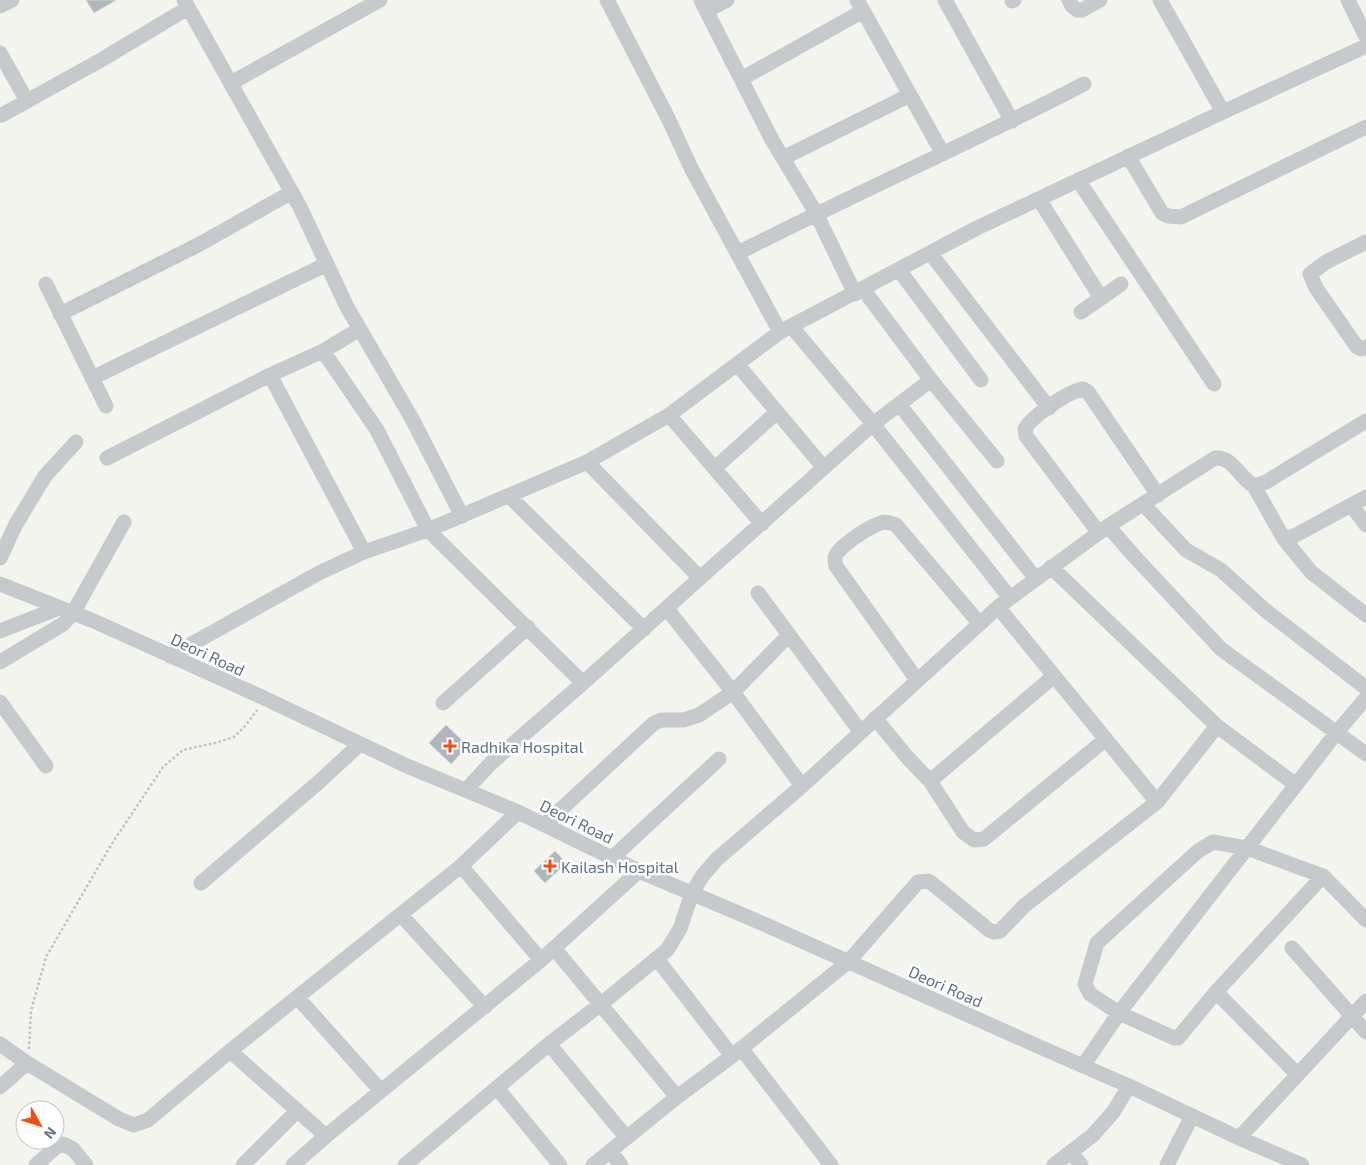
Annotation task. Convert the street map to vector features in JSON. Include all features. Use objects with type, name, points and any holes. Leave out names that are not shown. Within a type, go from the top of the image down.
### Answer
[{"type":"street","points":[[0,6],[12,0]]},
{"type":"street","points":[[231,83],[380,0]]},
{"type":"street","points":[[607,0],[669,120],[691,168],[738,253],[786,330],[873,424],[1004,603],[1054,676],[1157,802]]},
{"type":"street","points":[[727,0],[703,5],[783,158],[859,291],[997,461]]},
{"type":"street","points":[[945,0],[1012,121]]},
{"type":"street","points":[[1069,0],[1077,10],[1082,10],[1100,0]]},
{"type":"street","points":[[1160,0],[1223,112]]},
{"type":"street","points":[[1348,0],[1366,37]]},
{"type":"street","points":[[2,115],[101,60],[186,4],[292,192],[348,307],[411,417],[462,516]]},
{"type":"street","points":[[741,79],[860,6],[943,154]]},
{"type":"street","points":[[170,656],[319,572],[364,552],[428,530],[588,462],[669,415],[786,330],[977,228],[1366,46]]},
{"type":"street","points":[[0,53],[27,101]]},
{"type":"street","points":[[738,253],[816,213],[1012,121],[1084,84]]},
{"type":"street","points":[[783,158],[910,95]]},
{"type":"street","points":[[1128,156],[1162,213],[1168,216],[1181,217],[1366,127]]},
{"type":"street","points":[[1078,180],[1214,384]]},
{"type":"street","points":[[60,314],[198,244],[292,192]]},
{"type":"street","points":[[1039,199],[1101,298]]},
{"type":"street","points":[[1366,242],[1326,262],[1310,274],[1316,288],[1357,347],[1362,349],[1366,347]]},
{"type":"street","points":[[931,254],[1049,408]]},
{"type":"street","points":[[92,378],[327,264]]},
{"type":"street","points":[[899,270],[981,380]]},
{"type":"street","points":[[46,284],[106,406]]},
{"type":"street","points":[[1081,312],[1121,284]]},
{"type":"street","points":[[107,458],[270,375],[323,351],[360,329]]},
{"type":"street","points":[[323,351],[377,430],[428,530],[528,627],[583,684]]},
{"type":"street","points":[[738,364],[824,468]]},
{"type":"street","points":[[270,375],[364,552]]},
{"type":"street","points":[[466,790],[491,764],[873,424],[931,380]]},
{"type":"street","points":[[1158,495],[1088,392],[1083,389],[1077,390],[1049,408],[1029,423],[1025,429],[1026,436],[1104,530],[1134,556],[1221,649],[1366,754]]},
{"type":"street","points":[[898,404],[1036,579]]},
{"type":"street","points":[[715,468],[778,412]]},
{"type":"street","points":[[669,415],[762,524]]},
{"type":"street","points":[[1254,486],[1266,482],[1366,421]]},
{"type":"street","points":[[0,558],[16,524],[45,476],[76,442]]},
{"type":"street","points":[[405,1165],[549,1044],[657,959],[680,930],[692,893],[717,859],[802,786],[860,731],[1004,603],[1104,530],[1215,458],[1228,460],[1248,483],[1254,486],[1284,539],[1311,572],[1366,615]]},
{"type":"street","points":[[588,462],[700,578]]},
{"type":"street","points":[[509,496],[644,629]]},
{"type":"street","points":[[1284,539],[1296,535],[1366,497]]},
{"type":"street","points":[[1143,504],[1186,550],[1221,570],[1265,610],[1366,688]]},
{"type":"street","points":[[1352,506],[1366,525]]},
{"type":"street","points":[[0,662],[62,624],[66,610],[124,522]]},
{"type":"street","points":[[917,680],[836,566],[835,555],[842,546],[881,522],[889,522],[896,525],[980,624]]},
{"type":"street","points":[[1051,568],[1217,726],[1296,785]]},
{"type":"street","name":"Deori Road","points":[[0,584],[66,610],[170,656],[407,766],[518,812],[638,871],[1130,1086],[1239,1138],[1302,1165]]},
{"type":"street","points":[[758,593],[860,731]]},
{"type":"street","points":[[667,609],[733,692],[802,786]]},
{"type":"street","points":[[0,632],[66,610]]},
{"type":"street","points":[[443,703],[528,627]]},
{"type":"street","points":[[544,825],[654,723],[662,720],[691,718],[733,692],[789,635]]},
{"type":"street","points":[[930,781],[1054,676]]},
{"type":"street","points":[[1083,1066],[1119,1013],[1337,732],[1366,698]]},
{"type":"street","points":[[0,702],[46,766]]},
{"type":"street","points":[[875,718],[907,757],[930,781],[964,832],[974,840],[984,839],[1106,739]]},
{"type":"street","points":[[593,1165],[848,962],[918,882],[928,881],[989,930],[994,932],[1000,931],[1024,906],[1157,802],[1217,726]]},
{"type":"street","points":[[201,883],[320,781],[360,744]]},
{"type":"street","points":[[612,858],[719,759]]},
{"type":"street","points":[[0,1044],[26,1063],[119,1119],[134,1125],[148,1120],[230,1051],[461,866],[518,812]]},
{"type":"street","points":[[1323,876],[1216,992],[1178,1038],[1174,1038],[1119,1013],[1086,990],[1085,984],[1097,943],[1198,850],[1213,842],[1247,848],[1323,876],[1366,920]]},
{"type":"street","points":[[461,866],[541,960]]},
{"type":"street","points":[[293,1165],[380,1091],[541,960],[638,871]]},
{"type":"street","points":[[401,915],[484,1007]]},
{"type":"street","points":[[554,948],[677,1097]]},
{"type":"street","points":[[1292,948],[1366,1032]]},
{"type":"street","points":[[657,959],[832,1165]]},
{"type":"street","points":[[1216,992],[1297,1074]]},
{"type":"street","points":[[298,998],[380,1091]]},
{"type":"street","points":[[1239,1138],[1366,1001]]},
{"type":"street","points":[[549,1044],[626,1138]]},
{"type":"street","points":[[230,1051],[326,1136]]},
{"type":"street","points":[[0,1087],[26,1063]]},
{"type":"street","points":[[1054,1165],[1093,1135],[1114,1111],[1130,1086]]},
{"type":"street","points":[[497,1088],[560,1165]]},
{"type":"street","points":[[243,1165],[296,1111]]},
{"type":"street","points":[[1167,1165],[1192,1116]]},
{"type":"street","points":[[36,1165],[55,1148],[64,1144],[73,1149],[86,1165]]},
{"type":"street","points":[[610,1151],[621,1165]]},
{"type":"street","points":[[1071,1152],[1081,1165]]},
{"type":"path","points":[[26,1063],[31,1010],[46,957],[111,845],[164,767],[182,750],[234,737],[246,725],[264,698]]},
{"type":"building","points":[[86,0],[116,0],[94,13]]},
{"type":"building","points":[[446,725],[468,746],[451,764],[429,743]]},
{"type":"building","points":[[555,851],[566,863],[545,883],[534,871]]},
{"type":"place","name":"Radhika Hospital","points":[[450,746]]},
{"type":"place","name":"Kailash Hospital","points":[[550,866]]}]
